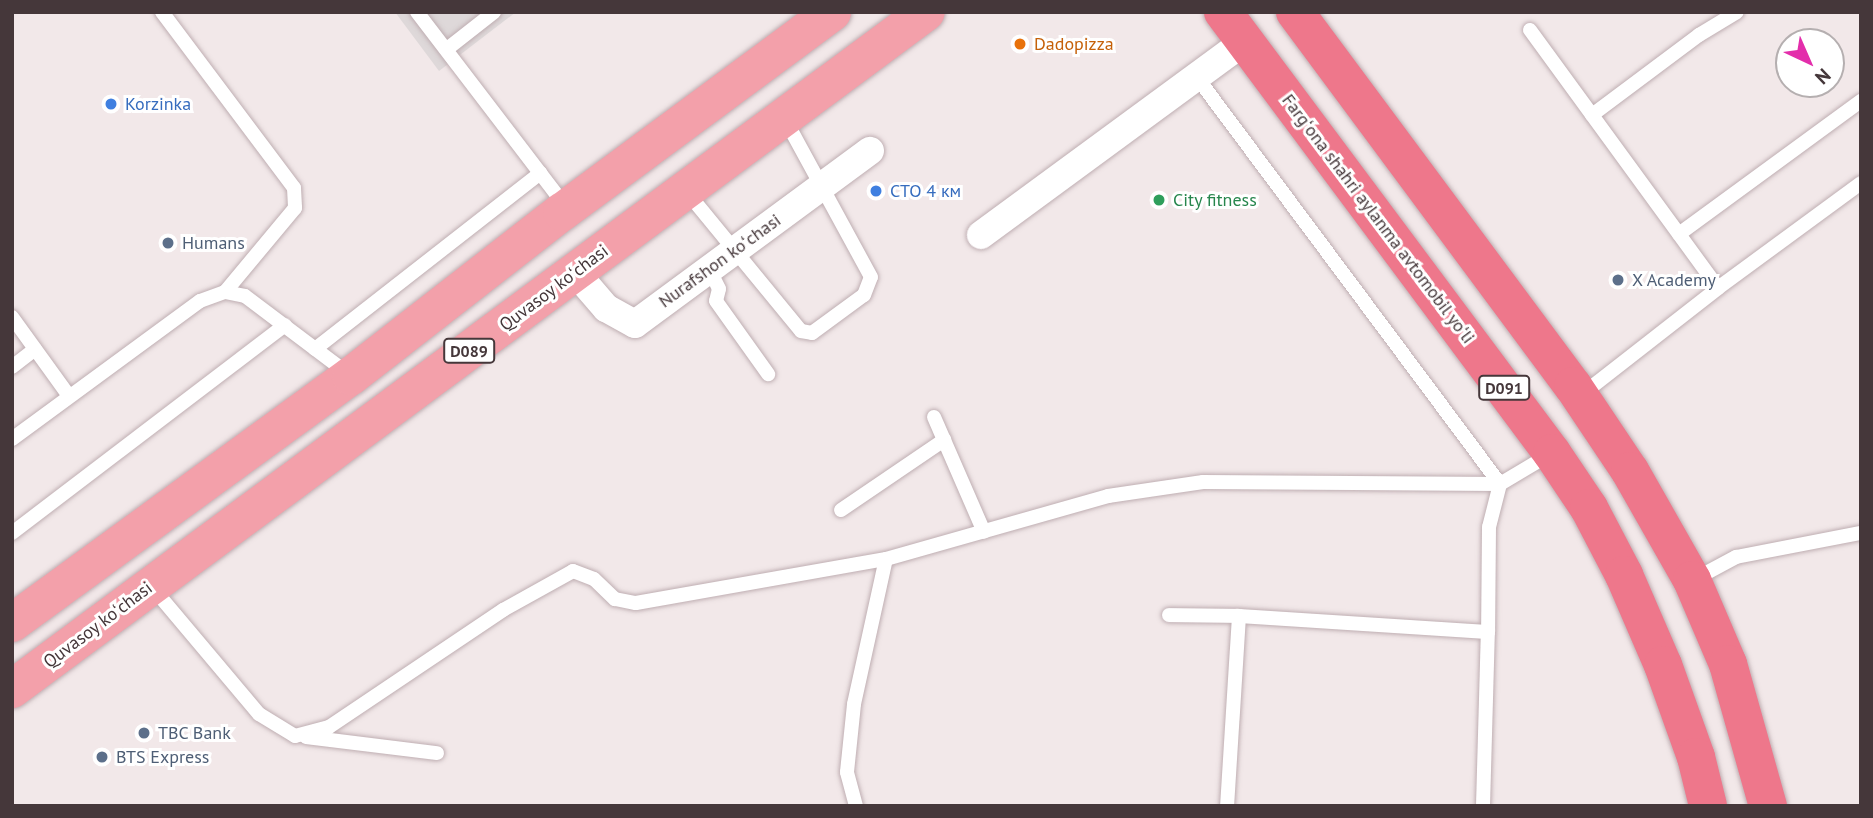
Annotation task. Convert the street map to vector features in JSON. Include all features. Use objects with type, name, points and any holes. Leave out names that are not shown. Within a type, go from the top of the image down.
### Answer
[{"type":"highway","points":[[1295,12],[1580,396],[1630,471],[1692,580],[1728,664],[1768,806]]},
{"type":"highway","name":"Fargʻona shahri aylanma avtomobil yoʻli","points":[[1234,27],[1552,453],[1589,508],[1624,575],[1663,665],[1696,757],[1708,806]]},
{"type":"main road","name":"Quvasoy koʻchasi","points":[[12,689],[926,12]]},
{"type":"main road","points":[[15,617],[351,376],[814,21]]},
{"type":"street","points":[[981,234],[1196,76],[1234,27]]},
{"type":"street","name":"Nurafshon koʻchasi","points":[[575,272],[606,308],[635,324],[870,151]]},
{"type":"lane","points":[[12,439],[200,301],[225,292],[295,208],[294,188],[162,12]]},
{"type":"lane","points":[[417,12],[567,208]]},
{"type":"lane","points":[[447,49],[494,12]]},
{"type":"lane","points":[[1592,115],[1699,34],[1737,12]]},
{"type":"lane","points":[[1530,30],[1718,288]]},
{"type":"lane","points":[[1196,76],[1500,484]]},
{"type":"lane","points":[[1679,234],[1861,101]]},
{"type":"lane","points":[[685,190],[801,331],[812,333],[864,295],[871,277],[784,117]]},
{"type":"lane","points":[[315,349],[540,173]]},
{"type":"lane","points":[[1580,396],[1718,288],[1861,183]]},
{"type":"lane","points":[[709,269],[719,289],[716,301],[768,374]]},
{"type":"lane","points":[[225,292],[246,296],[351,376]]},
{"type":"lane","points":[[12,317],[69,396]]},
{"type":"lane","points":[[12,533],[285,325]]},
{"type":"lane","points":[[12,367],[35,349]]},
{"type":"lane","points":[[934,417],[984,532]]},
{"type":"lane","points":[[841,510],[944,440]]},
{"type":"lane","points":[[295,736],[329,727],[503,610],[573,571],[594,579],[615,599],[636,603],[886,559],[1108,496],[1203,482],[1500,484],[1552,453]]},
{"type":"lane","points":[[1483,806],[1489,527],[1500,484]]},
{"type":"lane","points":[[1692,580],[1736,557],[1861,533]]},
{"type":"lane","points":[[856,806],[847,772],[854,704],[886,559]]},
{"type":"lane","points":[[151,586],[259,715],[295,736],[437,753]]},
{"type":"lane","points":[[1168,615],[1239,616],[1488,632]]},
{"type":"lane","points":[[1227,806],[1239,616]]},
{"type":"shaded area","points":[[395,12],[516,12],[439,71]]},
{"type":"place","name":"Dadopizza","points":[[1020,44]]},
{"type":"place","name":"Korzinka","points":[[111,104]]},
{"type":"place","name":"СТО 4 км","points":[[876,191]]},
{"type":"place","name":"City fitness","points":[[1159,200]]},
{"type":"place","name":"Humans","points":[[168,243]]},
{"type":"place","name":"X Academy","points":[[1618,280]]},
{"type":"place","name":"TBC Bank","points":[[144,733]]},
{"type":"place","name":"BTS Express","points":[[102,757]]}]
